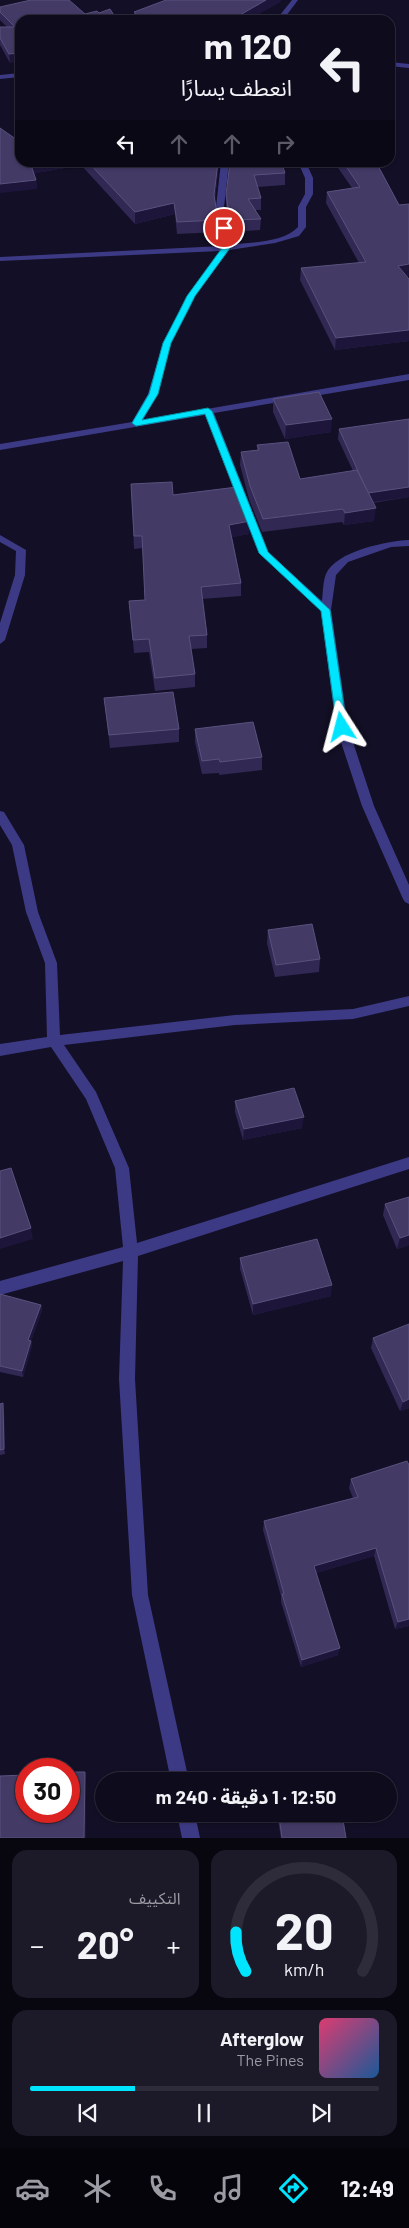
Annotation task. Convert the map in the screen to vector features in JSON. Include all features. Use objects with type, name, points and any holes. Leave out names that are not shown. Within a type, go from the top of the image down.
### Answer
[{"type":"street","points":[[283,15],[296,0]]},
{"type":"street","points":[[395,65],[409,66]]},
{"type":"street","points":[[0,77],[15,76]]},
{"type":"street","points":[[136,423],[153,394],[167,343],[191,296],[226,248],[220,200],[224,167]]},
{"type":"street","points":[[0,259],[226,248],[275,241],[296,234],[302,227],[302,207],[309,194],[309,178],[304,167]]},
{"type":"street","points":[[0,447],[409,377]]},
{"type":"street","points":[[208,411],[264,553],[326,610]]},
{"type":"street","points":[[0,538],[21,550],[20,575],[0,640]]},
{"type":"street","points":[[409,542],[390,544],[344,560],[331,574],[326,610],[342,727],[368,806],[409,899]]},
{"type":"street","points":[[0,815],[18,845],[32,912],[51,964],[54,1041],[91,1096],[122,1168],[131,1252],[127,1378],[140,1595],[178,1772]]},
{"type":"street","points":[[0,1050],[54,1041],[235,1020],[353,1014],[409,1000]]},
{"type":"street","points":[[0,1288],[131,1252],[409,1162]]},
{"type":"street","points":[[187,1822],[190,1838]]},
{"type":"building","points":[[31,0],[69,0],[85,14],[97,11],[99,13],[110,9],[114,15],[15,15],[15,27],[0,12],[0,7]]},
{"type":"building","points":[[166,0],[266,0],[240,15],[137,15],[134,12]]},
{"type":"building","points":[[0,27],[15,27],[15,53],[9,54],[0,38]]},
{"type":"building","points":[[0,128],[15,138],[15,167],[32,167],[36,180],[0,184]]},
{"type":"building","points":[[93,167],[217,167],[214,195],[218,220],[177,222],[174,203],[135,212]]},
{"type":"building","points":[[229,167],[283,167],[285,173],[254,175],[261,198],[248,199],[261,219],[230,220],[226,195]]},
{"type":"building","points":[[346,167],[379,167],[399,205],[409,204],[409,264],[398,266],[409,279],[409,330],[336,338],[301,268],[366,262],[327,192],[360,187]]},
{"type":"building","points":[[319,392],[332,419],[286,425],[273,399]]},
{"type":"building","points":[[409,419],[409,487],[368,493],[339,429]]},
{"type":"building","points":[[288,442],[300,479],[357,470],[376,508],[345,513],[343,509],[263,519],[250,486],[241,452],[259,450],[257,445]]},
{"type":"building","points":[[172,482],[173,495],[237,487],[250,521],[229,525],[241,583],[201,587],[207,635],[189,636],[195,674],[155,678],[149,639],[133,640],[129,601],[145,600],[142,536],[134,536],[131,484]]},
{"type":"building","points":[[173,692],[179,729],[109,735],[104,698]]},
{"type":"building","points":[[253,722],[262,757],[220,762],[219,759],[202,761],[195,729]]},
{"type":"building","points":[[312,924],[320,959],[276,965],[268,930]]},
{"type":"building","points":[[294,1088],[304,1117],[244,1129],[235,1101]]},
{"type":"building","points":[[11,1168],[31,1228],[0,1238],[0,1171]]},
{"type":"building","points":[[409,1197],[409,1235],[400,1238],[385,1204]]},
{"type":"building","points":[[317,1239],[332,1285],[253,1304],[240,1258]]},
{"type":"building","points":[[0,1294],[41,1305],[28,1340],[31,1341],[22,1371],[0,1366]]},
{"type":"building","points":[[409,1324],[409,1399],[403,1402],[373,1338]]},
{"type":"building","points":[[3,1403],[4,1449],[0,1450],[0,1404]]},
{"type":"building","points":[[407,1461],[409,1465],[409,1619],[398,1622],[376,1548],[314,1566],[340,1648],[302,1660],[282,1594],[284,1594],[264,1521],[358,1497],[351,1479]]},
{"type":"building","points":[[80,1772],[85,1772],[84,1838],[0,1838],[0,1776],[15,1775],[15,1823],[80,1823]]},
{"type":"building","points":[[280,1822],[343,1822],[346,1838],[282,1838]]},
{"type":"route","points":[[224,228],[226,248],[191,296],[167,343],[153,394],[136,423],[208,411],[264,553],[326,610],[342,727]]}]
